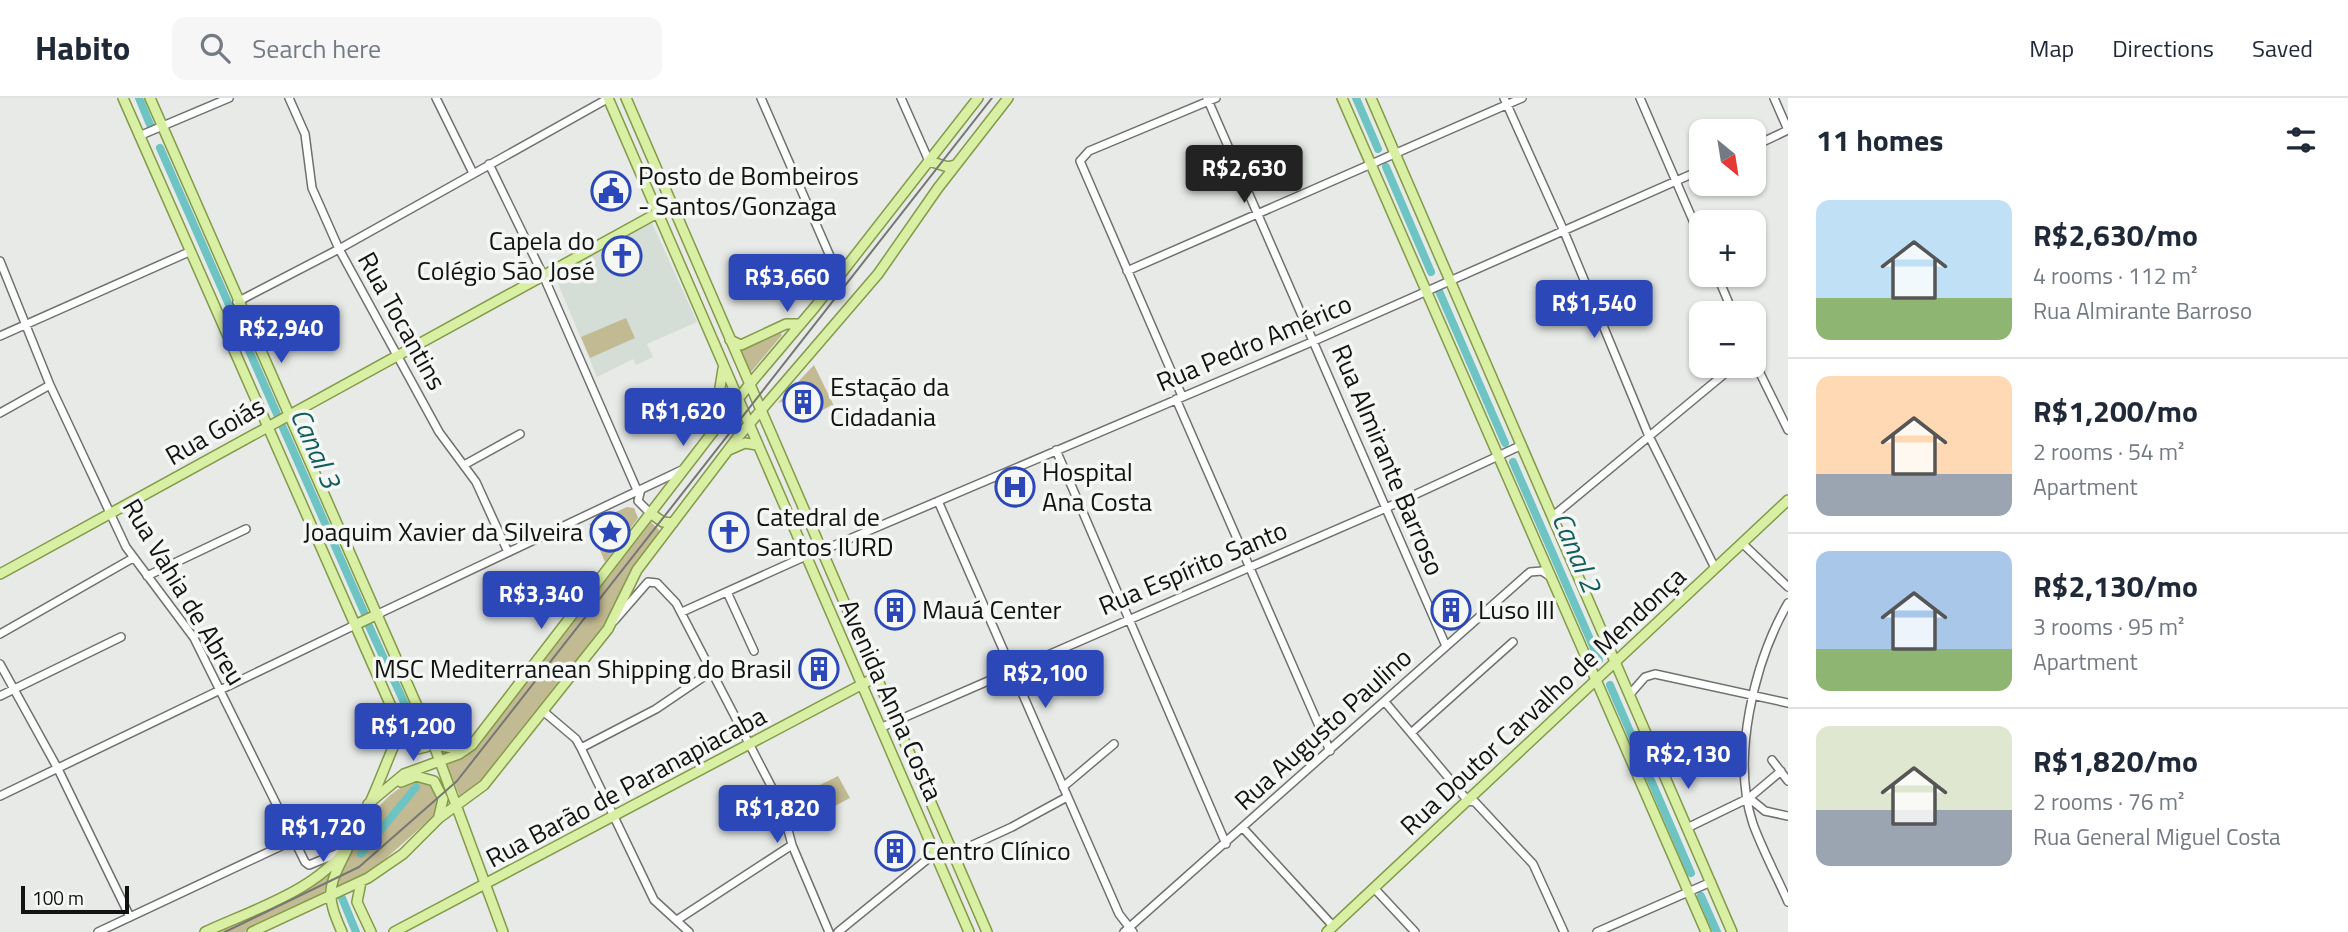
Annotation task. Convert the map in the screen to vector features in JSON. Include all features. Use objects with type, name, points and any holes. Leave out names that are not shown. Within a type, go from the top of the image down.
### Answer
[{"type":"main road","points":[[123,98],[189,252],[359,624],[401,729],[410,744],[417,749],[433,742],[467,750]]},
{"type":"main road","points":[[150,98],[285,416],[433,742],[438,764],[487,883],[503,932]]},
{"type":"main road","name":"Avenida Anna Costa","points":[[608,98],[969,932]]},
{"type":"main road","name":"Avenida Anna Costa","points":[[626,98],[987,932]]},
{"type":"main road","points":[[368,804],[404,774],[438,764],[467,750],[749,384],[978,98]]},
{"type":"main road","points":[[251,932],[361,882],[402,853],[439,818],[487,782],[614,621],[633,576],[673,523],[760,410],[819,347],[878,274],[955,165],[1008,98]]},
{"type":"main road","points":[[1342,98],[1706,932]]},
{"type":"main road","points":[[1371,98],[1631,693],[1732,932]]},
{"type":"main road","points":[[929,161],[948,167],[955,165]]},
{"type":"main road","name":"Rua Goiás","points":[[0,574],[672,205]]},
{"type":"main road","points":[[729,339],[741,345],[786,324],[798,324]]},
{"type":"main road","points":[[712,434],[723,367]]},
{"type":"main road","points":[[728,451],[745,443],[757,445]]},
{"type":"main road","name":"Rua Doutor Carvalho de Mendonça","points":[[1330,929],[1598,681],[1788,500]]},
{"type":"main road","points":[[650,513],[663,522],[673,523]]},
{"type":"main road","points":[[793,526],[808,551],[821,551]]},
{"type":"main road","points":[[359,624],[376,615]]},
{"type":"main road","name":"Rua Barão de Paranapiacaba","points":[[394,932],[876,677]]},
{"type":"main road","points":[[340,931],[329,896],[331,882],[401,729]]},
{"type":"main road","points":[[380,794],[410,777],[429,778],[439,787],[443,799],[439,818]]},
{"type":"main road","points":[[205,932],[304,885],[352,840]]},
{"type":"main road","points":[[361,882],[358,902],[371,932]]},
{"type":"street","points":[[139,136],[229,98]]},
{"type":"street","name":"Rua Tocantins","points":[[289,98],[305,134],[312,188],[339,249],[439,432],[476,482],[508,552]]},
{"type":"street","points":[[436,98],[473,173]]},
{"type":"street","points":[[237,302],[339,249],[608,98]]},
{"type":"street","points":[[761,98],[832,260],[837,265],[849,262]]},
{"type":"street","points":[[901,98],[929,161]]},
{"type":"street","points":[[1128,271],[1396,153],[1505,101],[1522,98]]},
{"type":"street","points":[[1640,98],[1689,212]]},
{"type":"street","points":[[1766,140],[1788,130],[1774,98]]},
{"type":"street","points":[[1211,99],[1082,156],[1081,165],[1330,751]]},
{"type":"street","name":"Rua Almirante Barroso","points":[[1211,99],[1446,646]]},
{"type":"street","points":[[1505,101],[1563,229],[1648,434],[1715,568]]},
{"type":"street","points":[[489,164],[640,488],[637,498],[650,513]]},
{"type":"street","name":"Rua Pedro Américo","points":[[821,551],[1314,341],[1689,175]]},
{"type":"street","points":[[0,336],[189,252]]},
{"type":"street","name":"Rua Vahia de Abreu","points":[[0,261],[50,384],[110,515],[133,558],[194,638],[307,864],[341,852]]},
{"type":"street","points":[[1553,516],[1648,434],[1719,378]]},
{"type":"street","points":[[1762,378],[1788,430]]},
{"type":"street","points":[[0,413],[50,384]]},
{"type":"street","points":[[464,465],[520,435]]},
{"type":"street","name":"Rua Espírito Santo","points":[[880,728],[1386,508],[1522,445]]},
{"type":"street","points":[[1056,450],[1226,844]]},
{"type":"street","points":[[376,615],[686,468]]},
{"type":"street","points":[[938,501],[1063,788],[1129,931]]},
{"type":"street","points":[[147,576],[246,529]]},
{"type":"street","points":[[1742,543],[1788,587]]},
{"type":"street","points":[[682,612],[806,556]]},
{"type":"street","points":[[0,634],[133,558]]},
{"type":"street","name":"Rua Augusto Paulino","points":[[1129,931],[1530,572],[1539,570],[1551,578]]},
{"type":"street","points":[[614,621],[645,584],[651,582],[668,593],[682,612],[782,807],[792,845],[829,932]]},
{"type":"street","points":[[727,592],[754,651]]},
{"type":"street","points":[[1788,603],[1764,659],[1743,759],[1752,822],[1788,902]]},
{"type":"street","points":[[0,796],[359,624]]},
{"type":"street","points":[[0,696],[121,637]]},
{"type":"street","points":[[1411,733],[1513,642]]},
{"type":"street","points":[[0,664],[58,769],[130,917]]},
{"type":"street","points":[[581,748],[656,709],[712,671]]},
{"type":"street","points":[[1631,693],[1645,677],[1655,674],[1788,703]]},
{"type":"street","points":[[1385,702],[1468,801],[1475,802],[1533,864],[1564,932]]},
{"type":"street","points":[[543,711],[576,739],[616,816],[654,900],[660,909],[689,932]]},
{"type":"street","points":[[1063,788],[1114,744]]},
{"type":"street","points":[[1772,760],[1788,781]]},
{"type":"street","points":[[1688,828],[1749,798],[1781,771]]},
{"type":"street","points":[[953,854],[1012,827],[1067,797]]},
{"type":"street","points":[[1749,798],[1765,811],[1788,816]]},
{"type":"street","points":[[1243,828],[1330,929]]},
{"type":"street","points":[[98,932],[294,840]]},
{"type":"street","points":[[677,920],[792,845]]},
{"type":"street","points":[[838,932],[935,853]]},
{"type":"street","points":[[1598,932],[1711,883]]},
{"type":"street","points":[[1374,888],[1415,932]]},
{"type":"shaded area","points":[[652,223],[697,322],[647,344],[653,357],[636,365],[633,359],[597,377],[554,274]]},
{"type":"shaded area","points":[[626,318],[635,338],[590,358],[581,337]]},
{"type":"shaded area","points":[[780,332],[782,335],[750,373],[740,351]]},
{"type":"shaded area","points":[[814,365],[835,408],[832,405],[817,413],[803,385],[798,387],[802,395],[778,403]]},
{"type":"shaded area","points":[[627,507],[634,508],[638,518],[605,562],[589,524]]},
{"type":"shaded area","points":[[651,522],[660,531],[630,572],[605,624],[483,779],[461,799],[446,763],[465,757],[478,746]]},
{"type":"shaded area","points":[[838,776],[850,798],[808,820],[796,797]]},
{"type":"shaded area","points":[[419,779],[433,784],[440,801],[436,814],[375,868],[335,889],[336,881],[368,821],[390,796]]},
{"type":"shaded area","points":[[331,872],[323,896],[244,932],[211,932]]},
{"type":"waterway","name":"Canal 3","points":[[139,98],[151,127]]},
{"type":"waterway","name":"Canal 2","points":[[1356,98],[1378,149]]},
{"type":"waterway","name":"Canal 3","points":[[160,148],[364,612]]},
{"type":"waterway","name":"Canal 2","points":[[1386,167],[1431,272]]},
{"type":"waterway","name":"Canal 2","points":[[1439,291],[1505,443]]},
{"type":"waterway","name":"Canal 2","points":[[1513,462],[1599,660]]},
{"type":"waterway","name":"Canal 3","points":[[369,626],[420,737]]},
{"type":"waterway","name":"Canal 2","points":[[1610,685],[1691,873]]},
{"type":"waterway","name":"Canal 3","points":[[361,854],[416,787]]},
{"type":"waterway","name":"Canal 2","points":[[1701,896],[1717,932]]},
{"type":"waterway","name":"Canal 3","points":[[342,898],[356,932]]},
{"type":"tram line","points":[[225,932],[359,867],[457,781],[992,98]]},
{"type":"place","name":"Posto de Bombeiros - Santos/Gonzaga","points":[[611,191]]},
{"type":"place","name":"Capela do Colégio São José","points":[[622,256]]},
{"type":"place","name":"Estação da Cidadania","points":[[803,402]]},
{"type":"place","name":"Hospital Ana Costa","points":[[1015,487]]},
{"type":"place","name":"Joaquim Xavier da Silveira","points":[[610,532]]},
{"type":"place","name":"Catedral de Santos IURD","points":[[729,532]]},
{"type":"place","name":"Mauá Center","points":[[895,610]]},
{"type":"place","name":"Luso III","points":[[1451,610]]},
{"type":"place","name":"MSC Mediterranean Shipping do Brasil","points":[[819,669]]},
{"type":"place","name":"Centro Clínico","points":[[895,851]]}]
